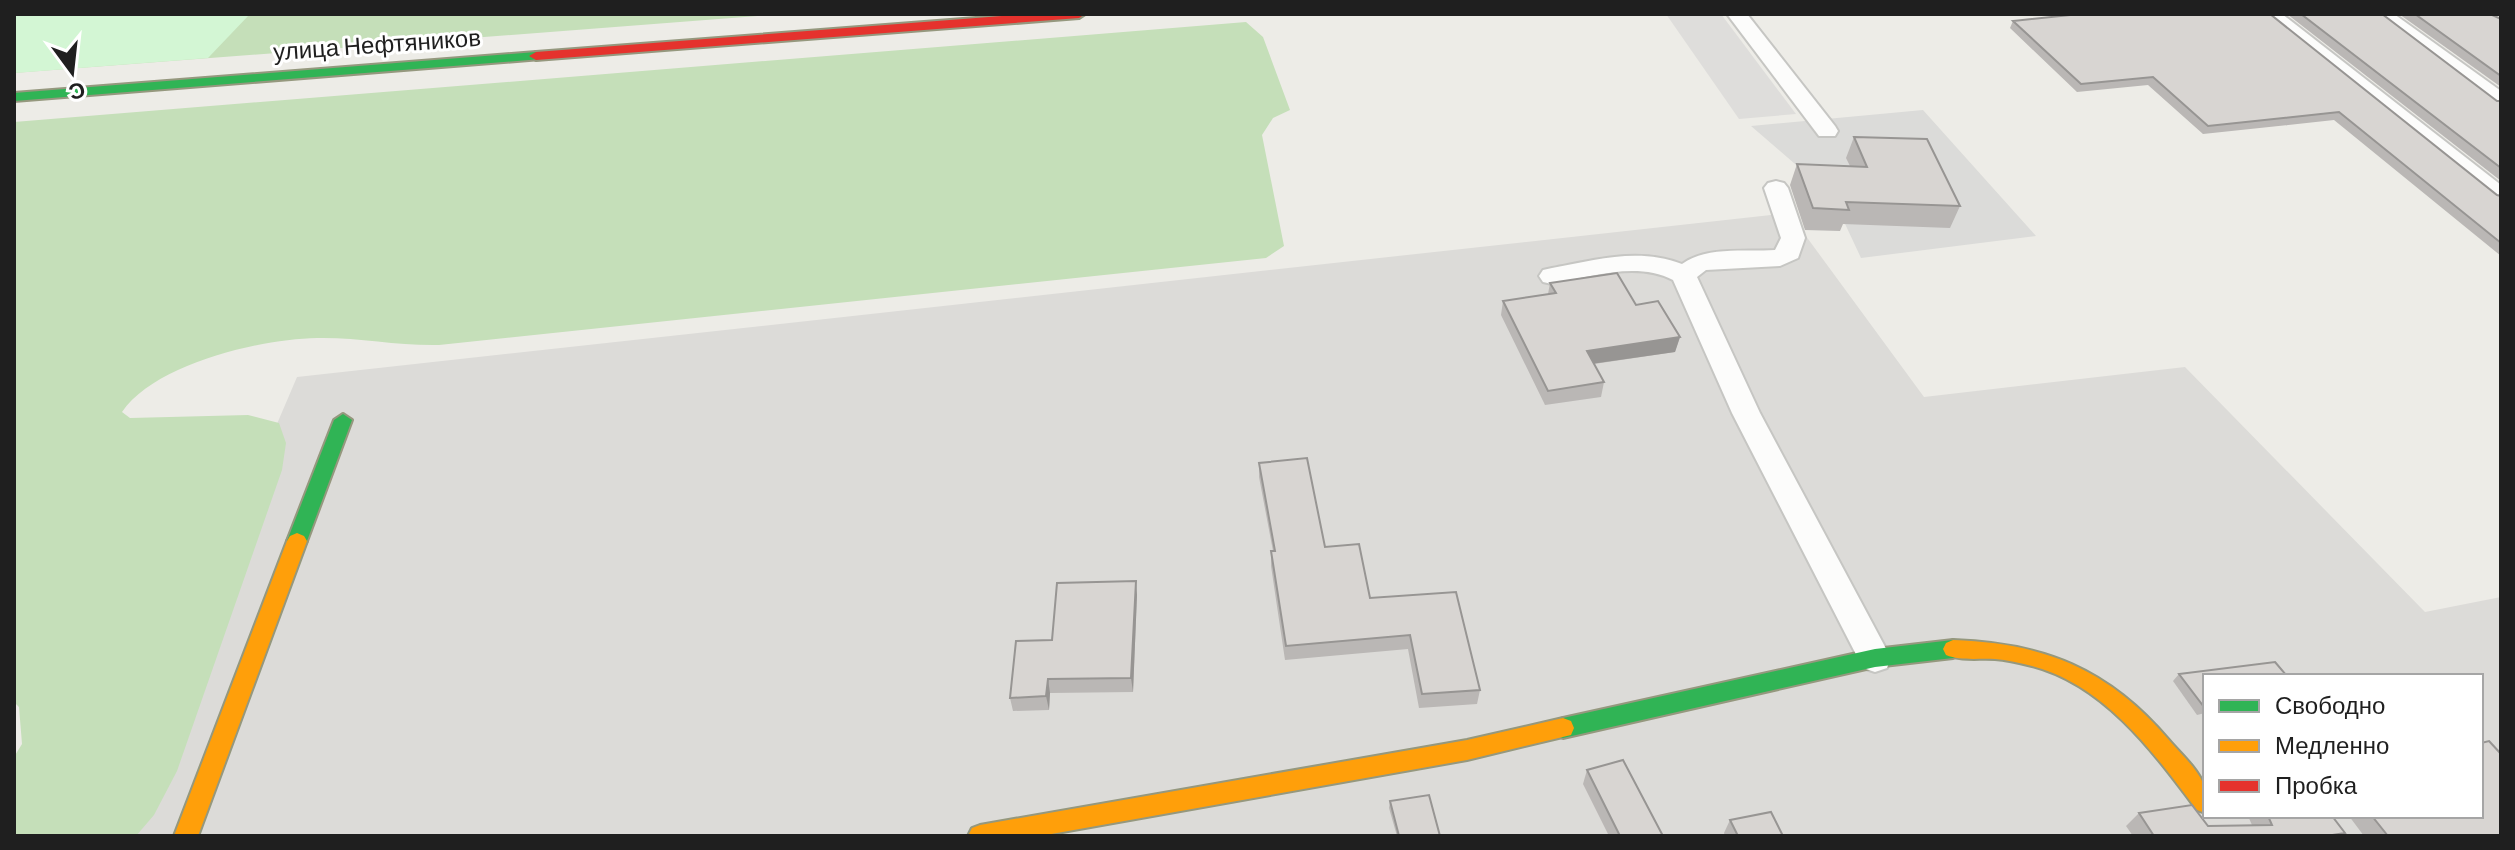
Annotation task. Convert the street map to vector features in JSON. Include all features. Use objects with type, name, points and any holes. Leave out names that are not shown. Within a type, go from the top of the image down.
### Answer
[{"type":"street","name":"улица Нефтяников","points":[[14,97],[1079,14]]},
{"type":"street","points":[[186,836],[343,420]]},
{"type":"street","points":[[980,836],[1467,750],[1875,658],[1924,651],[1977,649],[2031,654],[2074,672],[2109,694],[2139,723],[2203,801]]},
{"type":"lane","points":[[1737,14],[1827,131]]},
{"type":"lane","points":[[2270,14],[2501,196]]},
{"type":"lane","points":[[2381,14],[2501,101]]},
{"type":"lane","points":[[1683,275],[1699,263],[1780,258],[1789,253],[1793,238],[1776,188]]},
{"type":"lane","points":[[1552,276],[1641,263],[1672,266],[1683,275],[1746,413],[1875,658]]},
{"type":"shaded area","points":[[1666,14],[1721,14],[1796,114],[1739,119]]},
{"type":"shaded area","points":[[1923,110],[2036,236],[1861,258],[1832,196],[1751,126]]},
{"type":"shaded area","points":[[1789,213],[1924,397],[2185,367],[2425,612],[2501,597],[2501,836],[101,836],[297,377]]},
{"type":"green space","points":[[14,14],[785,14],[14,73]]},
{"type":"green space","points":[[14,14],[250,14],[208,58],[14,73]]},
{"type":"green space","points":[[1246,22],[1263,37],[1290,110],[1273,118],[1262,135],[1284,246],[1266,258],[439,345],[332,338],[294,339],[210,357],[158,380],[122,412],[130,418],[248,415],[279,423],[286,443],[282,470],[177,771],[154,815],[136,836],[14,836],[14,757],[22,744],[19,707],[14,702],[14,122]]},
{"type":"building","points":[[2080,14],[2270,14],[2501,196],[2501,243],[2339,112],[2208,126],[2153,77],[2081,84],[2013,21]]},
{"type":"building","points":[[2301,14],[2382,14],[2501,101],[2501,168]]},
{"type":"building","points":[[2415,14],[2490,14],[2501,19],[2501,76]]},
{"type":"building","points":[[1854,137],[1927,139],[1960,206],[1846,202],[1849,210],[1813,208],[1797,164],[1867,167]]},
{"type":"building","points":[[1617,273],[1636,305],[1658,301],[1680,337],[1587,351],[1604,382],[1548,391],[1503,301],[1556,293],[1550,283]]},
{"type":"building","points":[[1307,458],[1325,547],[1359,544],[1370,598],[1456,592],[1480,690],[1422,694],[1410,635],[1286,646],[1271,551],[1275,551],[1259,463]]},
{"type":"building","points":[[1136,581],[1131,678],[1048,679],[1046,696],[1010,698],[1016,641],[1052,640],[1057,583]]},
{"type":"building","points":[[2275,662],[2285,674],[2203,674],[2203,706],[2179,674]]},
{"type":"building","points":[[2489,741],[2501,754],[2501,836],[2388,836],[2374,818],[2483,818],[2483,742]]},
{"type":"building","points":[[1623,760],[1663,836],[1620,836],[1587,770]]},
{"type":"building","points":[[1429,795],[1440,836],[1399,836],[1390,801]]},
{"type":"building","points":[[2192,805],[2208,826],[2272,825],[2269,818],[2334,818],[2345,833],[2326,836],[2154,836],[2139,813]]},
{"type":"building","points":[[1771,812],[1783,836],[1738,836],[1730,820]]},
{"type":"traffic: fast","points":[[14,97],[536,56]]},
{"type":"traffic: fast","points":[[297,541],[343,420]]},
{"type":"traffic: fast","points":[[1563,728],[1875,658],[1953,649]]},
{"type":"traffic: slow","points":[[186,836],[297,541]]},
{"type":"traffic: slow","points":[[1953,649],[1997,650],[2035,658],[2069,671],[2100,689],[2154,739],[2203,800]]},
{"type":"traffic: slow","points":[[980,836],[1467,750],[1563,728]]},
{"type":"traffic: jam","points":[[536,56],[1079,14]]}]
